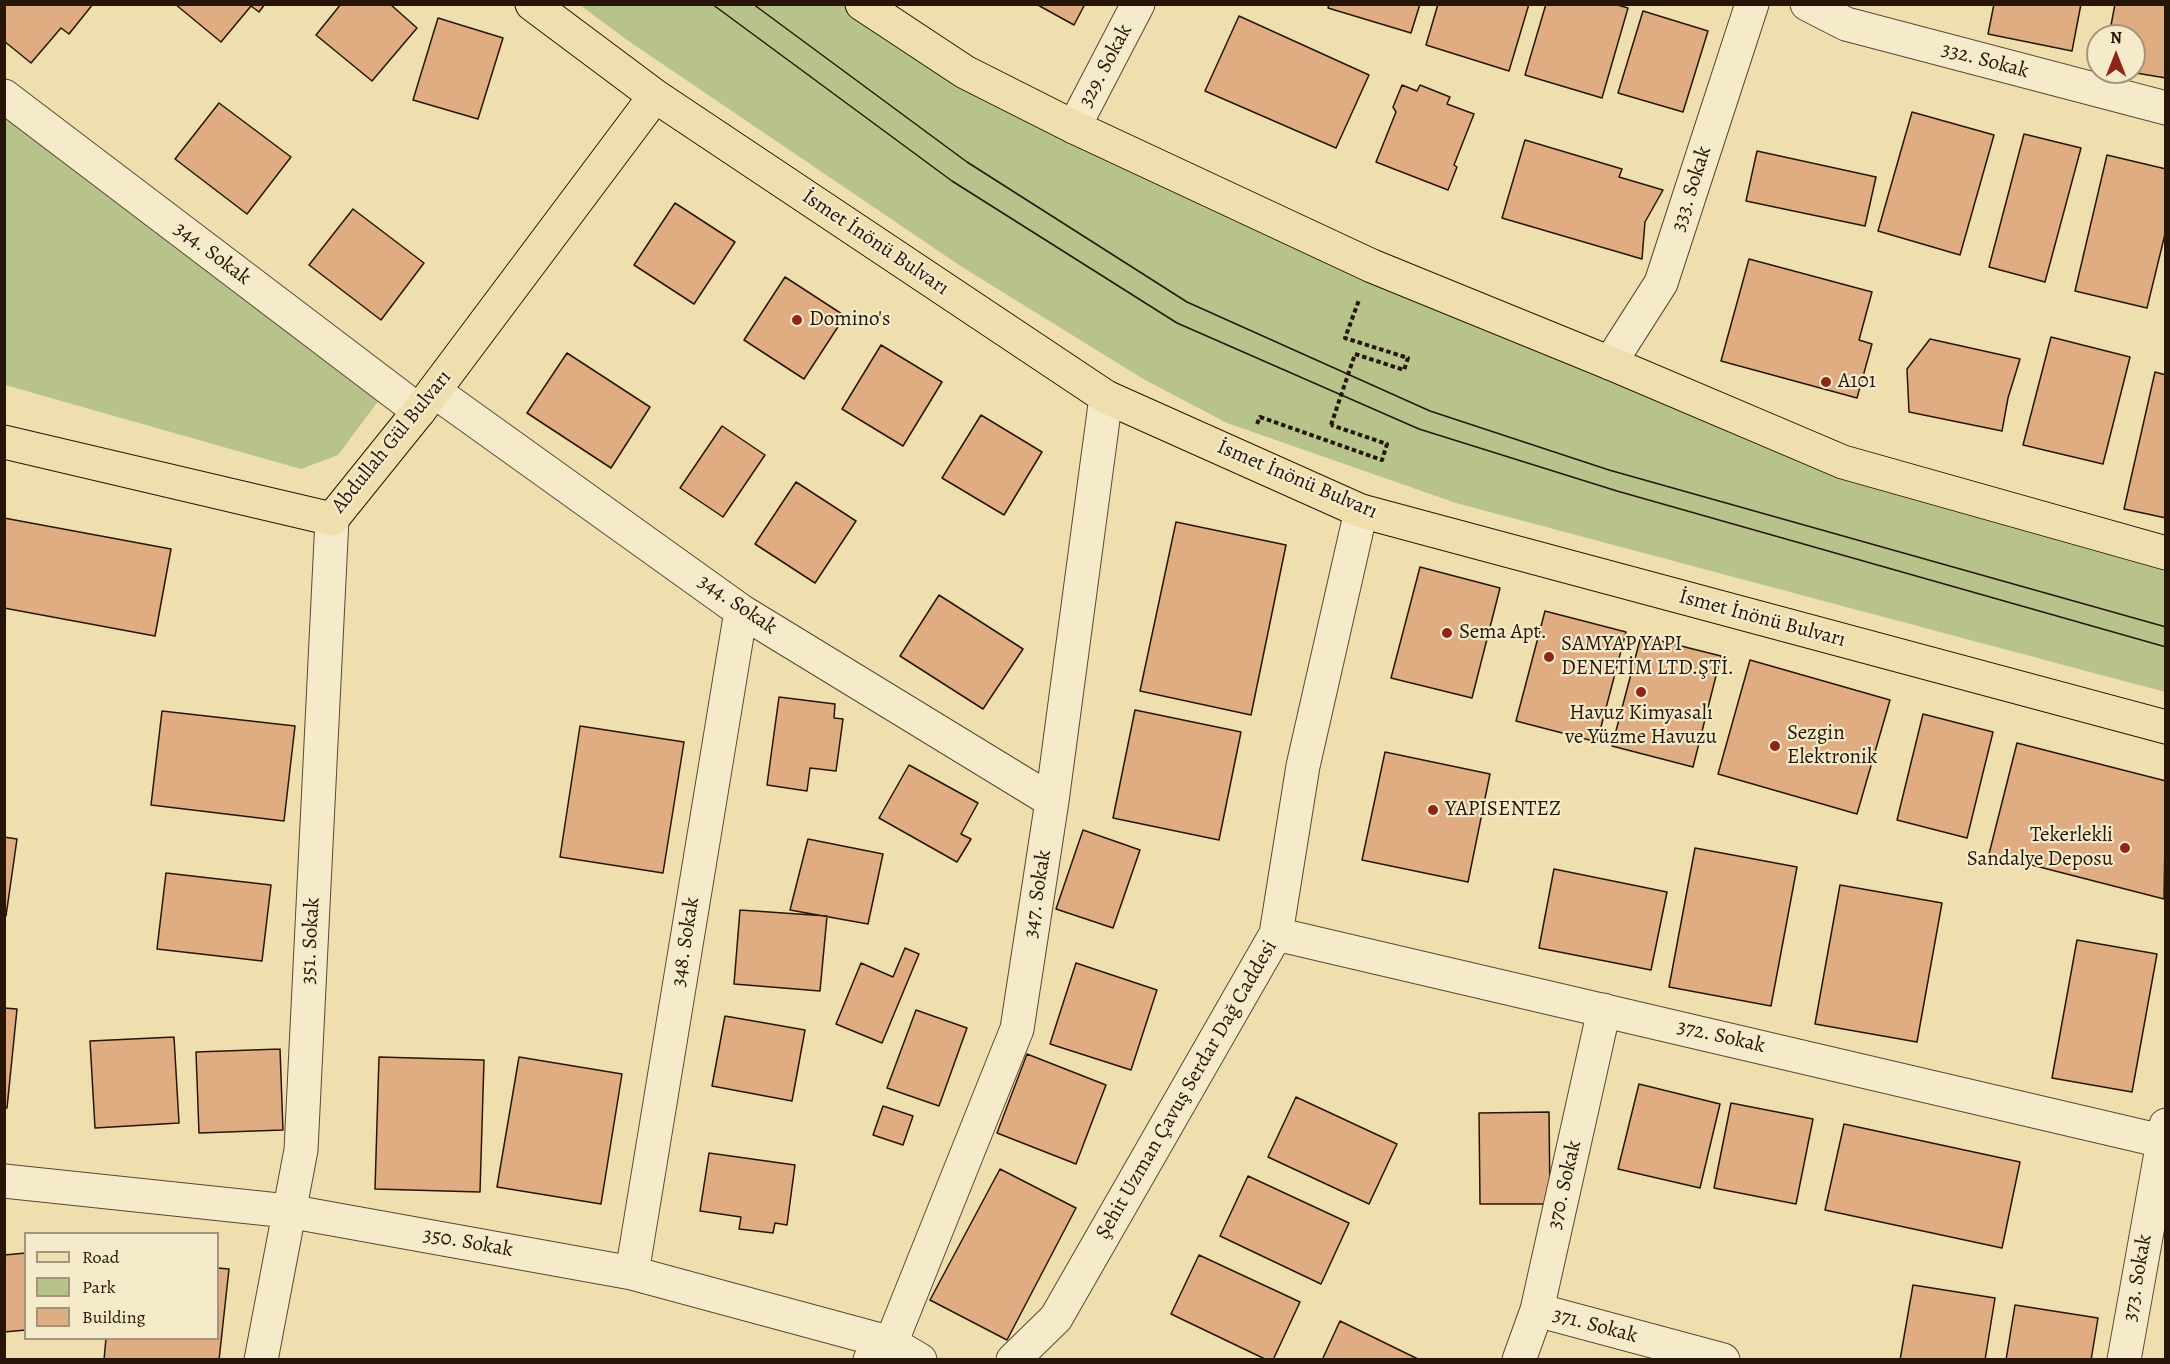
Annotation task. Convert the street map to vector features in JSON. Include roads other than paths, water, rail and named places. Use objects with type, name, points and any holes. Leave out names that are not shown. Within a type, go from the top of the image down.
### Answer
[{"type":"main road","name":"İsmet İnönü Bulvarı","points":[[532,4],[655,96],[1106,397],[1361,511],[2166,727]]},
{"type":"main road","points":[[862,4],[965,72],[1074,127],[1372,266],[1610,363],[1843,462],[2166,553]]},
{"type":"main road","name":"Abdullah Gül Bulvarı","points":[[4,442],[332,519],[426,401],[655,96]]},
{"type":"street","name":"329. Sokak","points":[[1074,127],[1138,4]]},
{"type":"street","name":"333. Sokak","points":[[1610,363],[1661,283],[1752,4]]},
{"type":"street","name":"332. Sokak","points":[[1808,4],[1846,24],[2166,108]]},
{"type":"street","name":"344. Sokak","points":[[4,96],[426,401],[741,611],[1052,801]]},
{"type":"street","name":"347. Sokak","points":[[881,1351],[1017,1029],[1052,801],[1106,397]]},
{"type":"street","name":"Şehit Uzman Çavuş Serdar Dağ Caddesi","points":[[1013,1359],[1056,1318],[1276,934],[1303,766],[1361,511]]},
{"type":"street","name":"351. Sokak","points":[[261,1359],[301,1150],[332,519]]},
{"type":"street","name":"348. Sokak","points":[[632,1273],[741,611]]},
{"type":"street","name":"372. Sokak","points":[[1276,934],[2164,1136]]},
{"type":"street","name":"370. Sokak","points":[[1519,1359],[1537,1310],[1604,1010]]},
{"type":"street","name":"373. Sokak","points":[[2124,1359],[2164,1136]]},
{"type":"street","name":"350. Sokak","points":[[4,1181],[288,1211],[632,1273],[881,1351],[920,1359]]},
{"type":"street","name":"371. Sokak","points":[[1537,1310],[1723,1359]]},
{"type":"tram line","points":[[712,4],[952,181],[1177,323],[1419,429],[1617,491],[2166,647]]},
{"type":"tram line","points":[[753,4],[967,162],[1187,302],[1430,411],[1609,470],[2166,627]]},
{"type":"place","name":"Domino's","points":[[797,320]]},
{"type":"place","name":"A101","points":[[1826,382]]},
{"type":"place","name":"Sema Apt.","points":[[1447,633]]},
{"type":"place","name":"SAMYAP YAPI DENETİM LTD.ŞTİ.","points":[[1549,657]]},
{"type":"place","name":"Havuz Kimyasalı ve Yüzme Havuzu","points":[[1641,692]]},
{"type":"place","name":"Sezgin Elektronik","points":[[1775,746]]},
{"type":"place","name":"YAPISENTEZ","points":[[1433,810]]},
{"type":"place","name":"Tekerlekli Sandalye Deposu","points":[[2125,848]]}]
